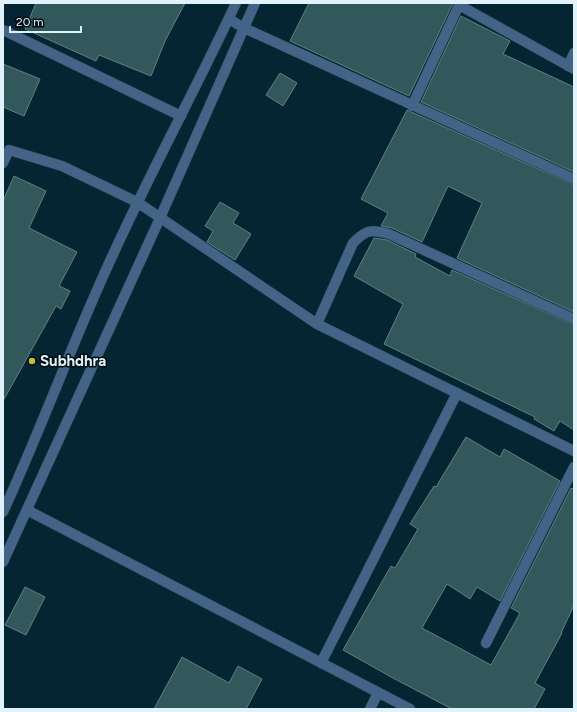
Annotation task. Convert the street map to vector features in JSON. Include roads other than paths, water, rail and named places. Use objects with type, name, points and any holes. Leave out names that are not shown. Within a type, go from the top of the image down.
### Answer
[{"type":"street","points":[[3,512],[115,249],[236,3]]},
{"type":"street","points":[[3,562],[160,218],[255,3]]},
{"type":"street","points":[[412,106],[459,4],[571,68],[574,54]]},
{"type":"street","points":[[229,19],[244,28],[412,106],[574,179]]},
{"type":"street","points":[[3,30],[181,116]]},
{"type":"street","points":[[3,163],[6,149],[62,166],[137,202],[317,324],[574,451]]},
{"type":"street","points":[[317,324],[353,243],[362,234],[374,230],[388,234],[574,319]]},
{"type":"street","points":[[321,663],[457,393]]},
{"type":"street","points":[[486,643],[574,467]]},
{"type":"street","points":[[27,510],[410,709]]},
{"type":"street","points":[[370,709],[378,693]]},
{"type":"place","name":"Subhdhra","points":[[32,361]]}]
